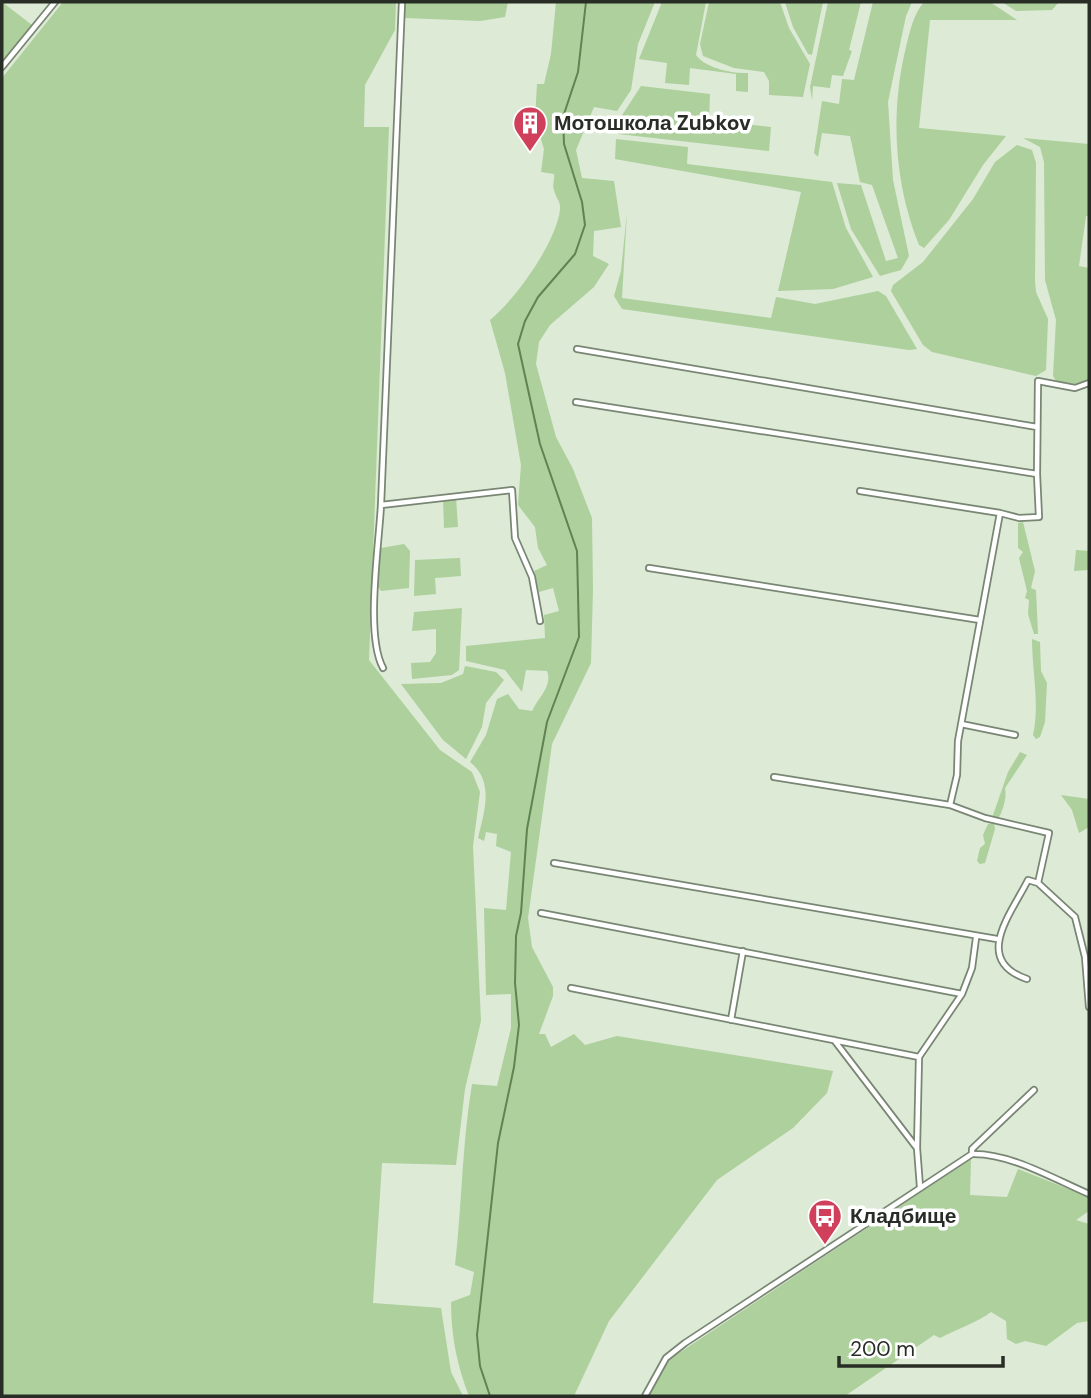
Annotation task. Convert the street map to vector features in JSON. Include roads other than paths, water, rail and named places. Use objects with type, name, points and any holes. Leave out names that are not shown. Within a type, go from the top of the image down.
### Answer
[{"type":"street","points":[[2,67],[55,2]]},
{"type":"street","points":[[383,668],[374,644],[375,577],[381,505],[401,2]]},
{"type":"street","points":[[577,349],[1037,427]]},
{"type":"street","points":[[860,491],[1019,518],[1039,517],[1038,381],[1074,388],[1089,383]]},
{"type":"street","points":[[576,402],[1037,474]]},
{"type":"street","points":[[381,505],[512,490],[515,538],[532,577],[540,621]]},
{"type":"street","points":[[950,805],[961,724],[1000,513]]},
{"type":"street","points":[[649,568],[980,620]]},
{"type":"street","points":[[961,724],[1015,735]]},
{"type":"street","points":[[774,777],[950,805],[985,818],[1049,832],[1038,883]]},
{"type":"street","points":[[554,863],[976,938],[997,939]]},
{"type":"street","points":[[1027,979],[1004,967],[997,939],[1028,880],[1038,883],[1070,910],[1077,922],[1085,957],[1089,1007]]},
{"type":"street","points":[[541,913],[962,995]]},
{"type":"street","points":[[920,1187],[917,1147],[919,1058],[962,995],[972,968],[976,938]]},
{"type":"street","points":[[732,1020],[743,951]]},
{"type":"street","points":[[571,988],[919,1058]]},
{"type":"street","points":[[834,1041],[917,1147]]},
{"type":"street","points":[[972,1154],[972,1149],[1034,1090]]},
{"type":"street","points":[[645,1396],[661,1364],[685,1343],[972,1154],[989,1154],[1004,1159],[1089,1194]]},
{"type":"waterway","points":[[490,1396],[480,1366],[477,1335],[498,1143],[514,1067],[519,1025],[515,983],[516,936],[521,913],[527,829],[547,722],[579,637],[577,551],[540,444],[518,344],[525,321],[538,297],[575,254],[585,225],[582,202],[564,144],[563,117],[578,72],[586,2]]},
{"type":"place","name":"Мотошкола Zubkov","points":[[530,153]]},
{"type":"place","name":"Кладбище","points":[[825,1246]]}]
